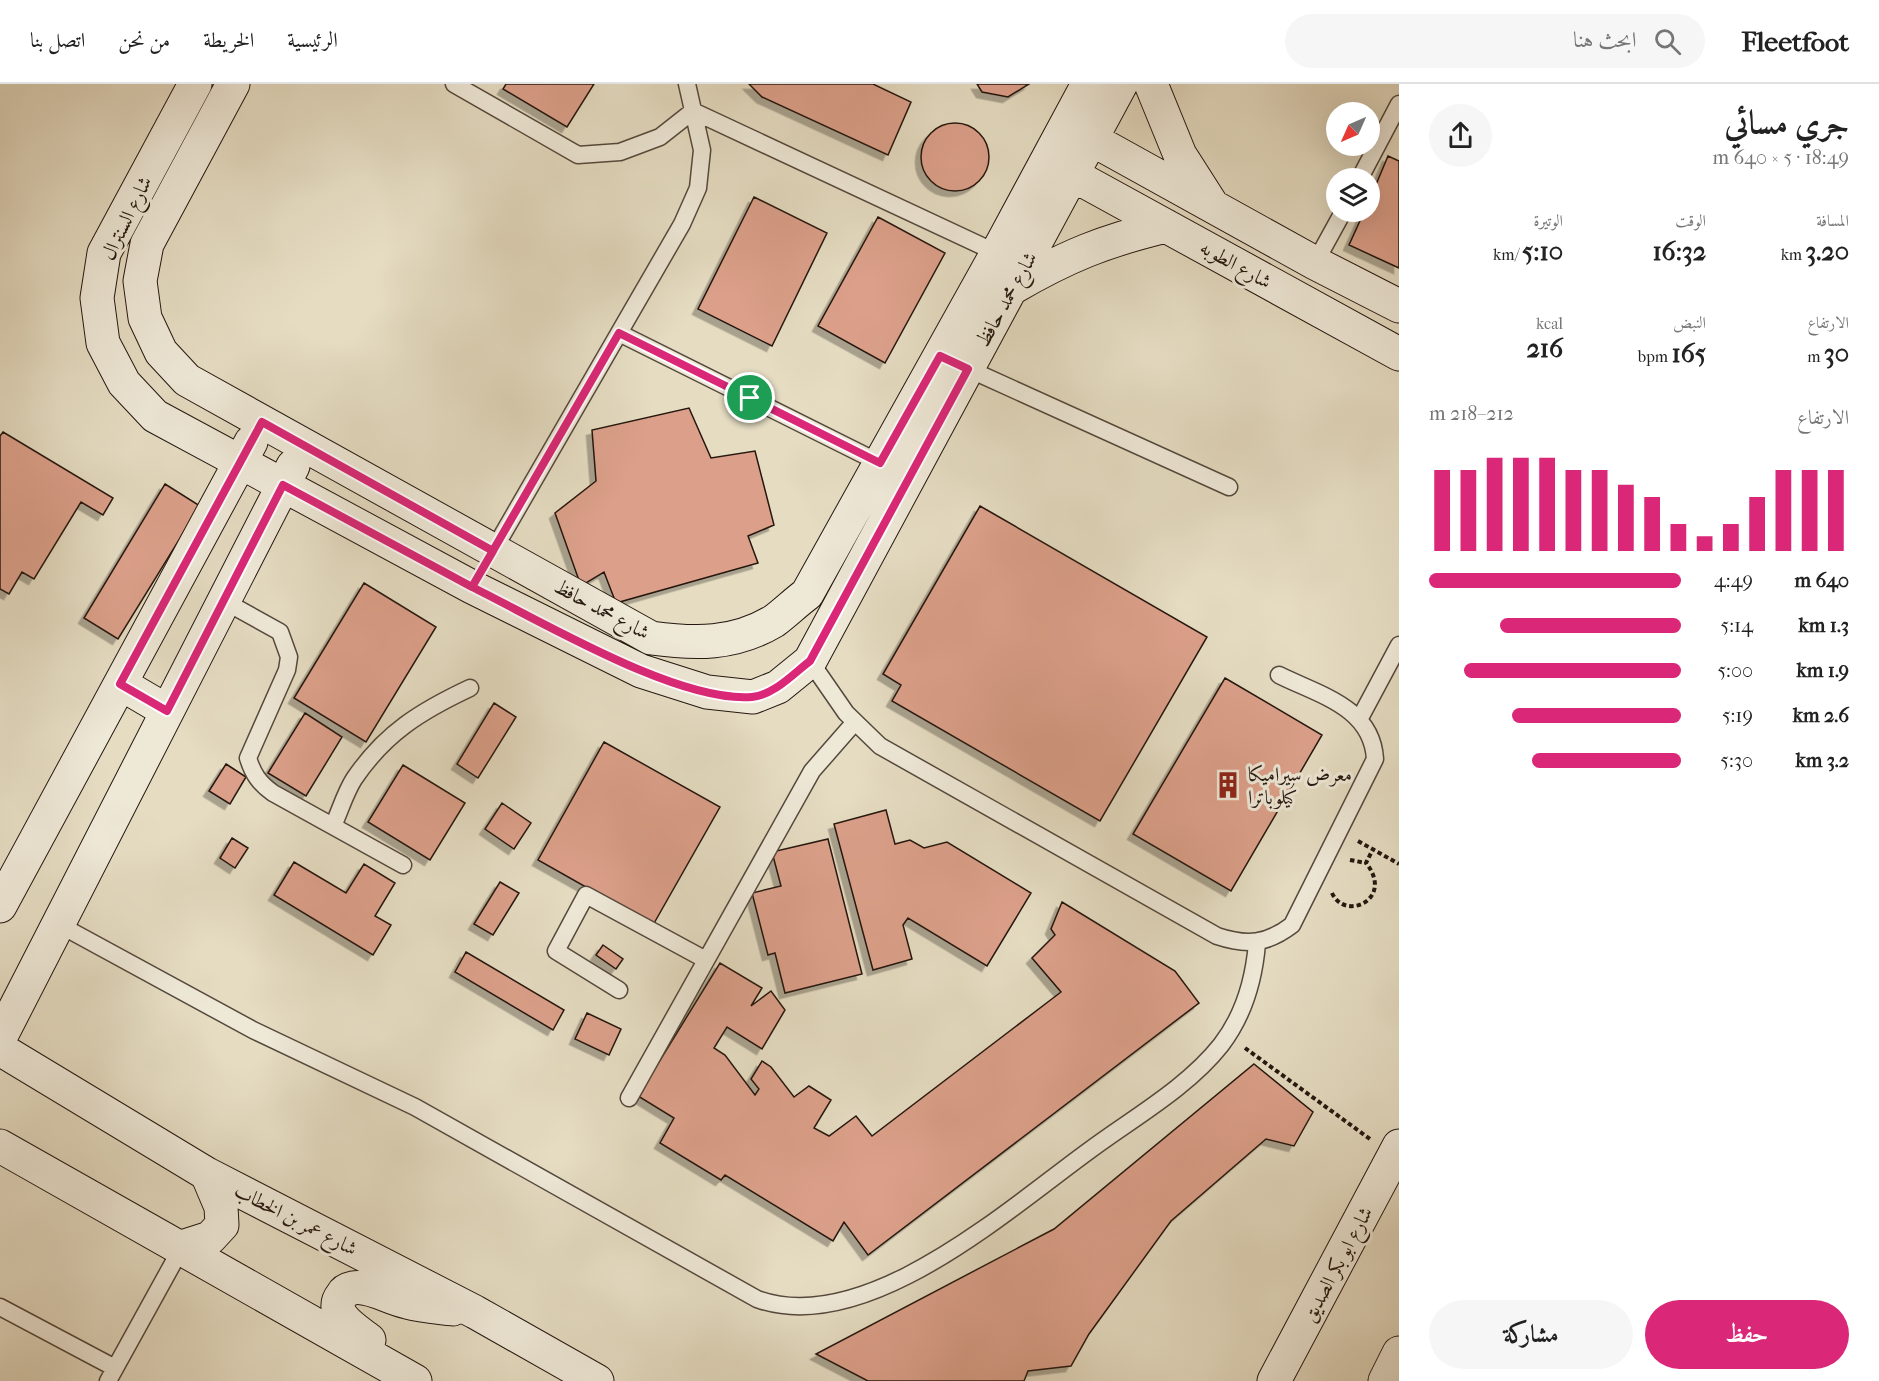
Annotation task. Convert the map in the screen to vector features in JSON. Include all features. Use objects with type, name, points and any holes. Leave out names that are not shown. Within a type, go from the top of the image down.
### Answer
[{"type":"street","name":"شارع السنترال","points":[[195,84],[104,254],[97,298],[104,343],[124,383],[155,416],[472,587]]},
{"type":"street","name":"شارع محمد حافظ","points":[[472,587],[641,671],[707,692],[753,697],[778,687],[810,661],[954,362],[997,254],[1088,84]]},
{"type":"street","name":"شارع محمد حافظ","points":[[493,551],[651,638],[693,643],[735,638],[774,621],[807,594],[880,463],[1012,288],[1121,84]]},
{"type":"street","points":[[1151,84],[1180,155],[1211,204]]},
{"type":"street","name":"شارع السنترال","points":[[225,86],[147,244],[140,281],[145,318],[161,352],[187,380],[493,551]]},
{"type":"street","name":"شارع الطوبه","points":[[1092,140],[1315,263],[1399,306]]},
{"type":"street","name":"شارع الطوبه","points":[[1073,175],[1399,354]]},
{"type":"street","points":[[1012,288],[1060,260],[1101,243],[1166,226]]},
{"type":"street","points":[[0,906],[262,422]]},
{"type":"street","points":[[0,1038],[304,445]]},
{"type":"street","points":[[472,587],[493,551]]},
{"type":"street","points":[[120,684],[167,711]]},
{"type":"street","name":"شارع عمر بن الخطاب","points":[[0,1049],[207,1173],[475,1312],[597,1381]]},
{"type":"street","points":[[0,1146],[415,1381]]},
{"type":"street","name":"شارع ابو بكر الصديق","points":[[1274,1381],[1396,1151]]},
{"type":"street","points":[[182,1247],[210,1238],[222,1225],[221,1207],[207,1173]]},
{"type":"street","points":[[420,1381],[343,1319],[338,1310],[338,1300],[344,1292],[353,1288],[363,1289],[408,1303],[475,1312]]},
{"type":"street","points":[[1385,1381],[1399,1353]]},
{"type":"lane","points":[[454,84],[483,91],[578,155],[620,152],[660,137],[693,111]]},
{"type":"lane","points":[[493,551],[682,224],[698,188],[702,150],[687,84]]},
{"type":"lane","points":[[693,111],[997,254]]},
{"type":"lane","points":[[1366,168],[1397,114]]},
{"type":"lane","points":[[1315,263],[1337,222]]},
{"type":"lane","points":[[619,333],[880,463]]},
{"type":"lane","points":[[954,362],[1229,487]]},
{"type":"lane","points":[[224,601],[280,632],[289,657],[287,670],[248,758],[252,772],[261,784],[273,793],[403,865]]},
{"type":"lane","points":[[1360,718],[1399,645]]},
{"type":"lane","points":[[810,661],[854,723],[880,746],[1217,936],[1236,943],[1257,943],[1276,937],[1292,925],[1375,759],[1374,744],[1369,730],[1360,718],[1348,709],[1279,675]]},
{"type":"lane","points":[[333,826],[354,780],[385,741],[424,710],[470,688]]},
{"type":"lane","points":[[629,1098],[812,771],[854,723]]},
{"type":"lane","points":[[619,990],[556,951],[586,895],[706,960]]},
{"type":"lane","points":[[58,924],[253,1030],[415,1107],[757,1299],[791,1308],[809,1308],[857,1296],[896,1281],[943,1256],[1169,1092],[1206,1061],[1227,1036],[1243,1007],[1250,986],[1257,943]]},
{"type":"lane","points":[[0,1307],[112,1374],[182,1247]]},
{"type":"path","points":[[1340,830],[1399,864]]},
{"type":"path","points":[[1366,863],[1373,849]]},
{"type":"path","points":[[1329,886],[1335,898],[1346,906],[1359,906],[1370,899],[1376,887],[1375,874],[1366,863],[1353,859],[1347,861]]},
{"type":"path","points":[[1227,1036],[1396,1151]]},
{"type":"building","points":[[506,84],[594,84],[567,127],[503,89]]},
{"type":"building","points":[[749,84],[873,84],[911,102],[888,155],[762,97]]},
{"type":"building","points":[[977,84],[1029,84],[1008,97],[982,92]]},
{"type":"building","points":[[955,123],[968,126],[979,133],[986,144],[989,157],[986,170],[979,181],[968,188],[955,191],[942,188],[931,181],[924,170],[921,157],[924,144],[931,133],[942,126]]},
{"type":"building","points":[[1388,156],[1399,161],[1399,268],[1349,245],[1359,222],[1380,222],[1380,175]]},
{"type":"building","points":[[754,197],[827,233],[772,346],[698,309]]},
{"type":"building","points":[[878,217],[945,253],[885,363],[818,326]]},
{"type":"building","points":[[689,408],[711,458],[755,451],[774,525],[748,536],[758,563],[616,603],[604,572],[581,586],[555,513],[596,481],[592,430]]},
{"type":"building","points":[[3,432],[113,498],[103,515],[81,502],[34,579],[22,572],[9,594],[0,589],[0,436]]},
{"type":"building","points":[[165,484],[200,506],[118,639],[84,618]]},
{"type":"building","points":[[980,506],[1207,637],[1100,821],[892,701],[901,685],[883,674]]},
{"type":"building","points":[[364,583],[436,627],[366,742],[294,698]]},
{"type":"building","name":"معرض سيراميكا كيلوباترا","points":[[1225,678],[1322,735],[1231,891],[1133,834]]},
{"type":"building","points":[[494,703],[516,717],[478,778],[457,764]]},
{"type":"building","points":[[305,713],[342,737],[306,796],[268,773]]},
{"type":"building","points":[[604,742],[720,807],[653,925],[538,860]]},
{"type":"building","points":[[226,764],[246,777],[230,804],[209,791]]},
{"type":"building","points":[[403,765],[465,803],[430,860],[368,822]]},
{"type":"building","points":[[502,803],[531,823],[514,849],[485,829]]},
{"type":"building","points":[[886,810],[895,844],[910,840],[924,848],[947,842],[1031,893],[987,966],[908,918],[903,925],[912,959],[873,970],[834,824]]},
{"type":"building","points":[[232,838],[248,848],[235,868],[220,858]]},
{"type":"building","points":[[828,839],[862,974],[785,993],[775,953],[768,955],[752,893],[781,886],[772,852]]},
{"type":"building","points":[[294,862],[346,893],[364,864],[395,883],[375,916],[391,925],[373,955],[274,895]]},
{"type":"building","points":[[500,882],[519,893],[493,935],[474,924]]},
{"type":"building","points":[[1062,902],[1175,971],[1199,1003],[868,1255],[844,1222],[833,1241],[725,1175],[721,1180],[660,1143],[674,1118],[638,1096],[720,963],[762,988],[751,1006],[771,991],[785,1010],[762,1049],[727,1027],[714,1048],[725,1055],[755,1095],[759,1089],[751,1079],[762,1061],[771,1067],[794,1097],[809,1086],[831,1100],[814,1128],[829,1136],[856,1116],[872,1136],[1061,992],[1032,958],[1055,935],[1051,929]]},
{"type":"building","points":[[603,945],[623,959],[616,969],[596,955]]},
{"type":"building","points":[[466,952],[564,1010],[553,1030],[455,972]]},
{"type":"building","points":[[587,1013],[621,1029],[609,1055],[575,1039]]},
{"type":"building","points":[[1254,1064],[1313,1112],[1294,1146],[1266,1139],[1171,1221],[1089,1334],[1071,1366],[1028,1371],[1024,1381],[868,1381],[816,1354],[1054,1229]]},
{"type":"place","name":"معرض سيراميكا كيلوباترا","points":[[1228,785]]},
{"type":"route","points":[[750,398],[619,333],[472,587],[283,485],[167,711],[120,684],[262,422],[493,551],[472,587],[641,671],[707,692],[753,697],[778,687],[810,661],[968,369],[940,356],[880,463],[750,398]]}]
